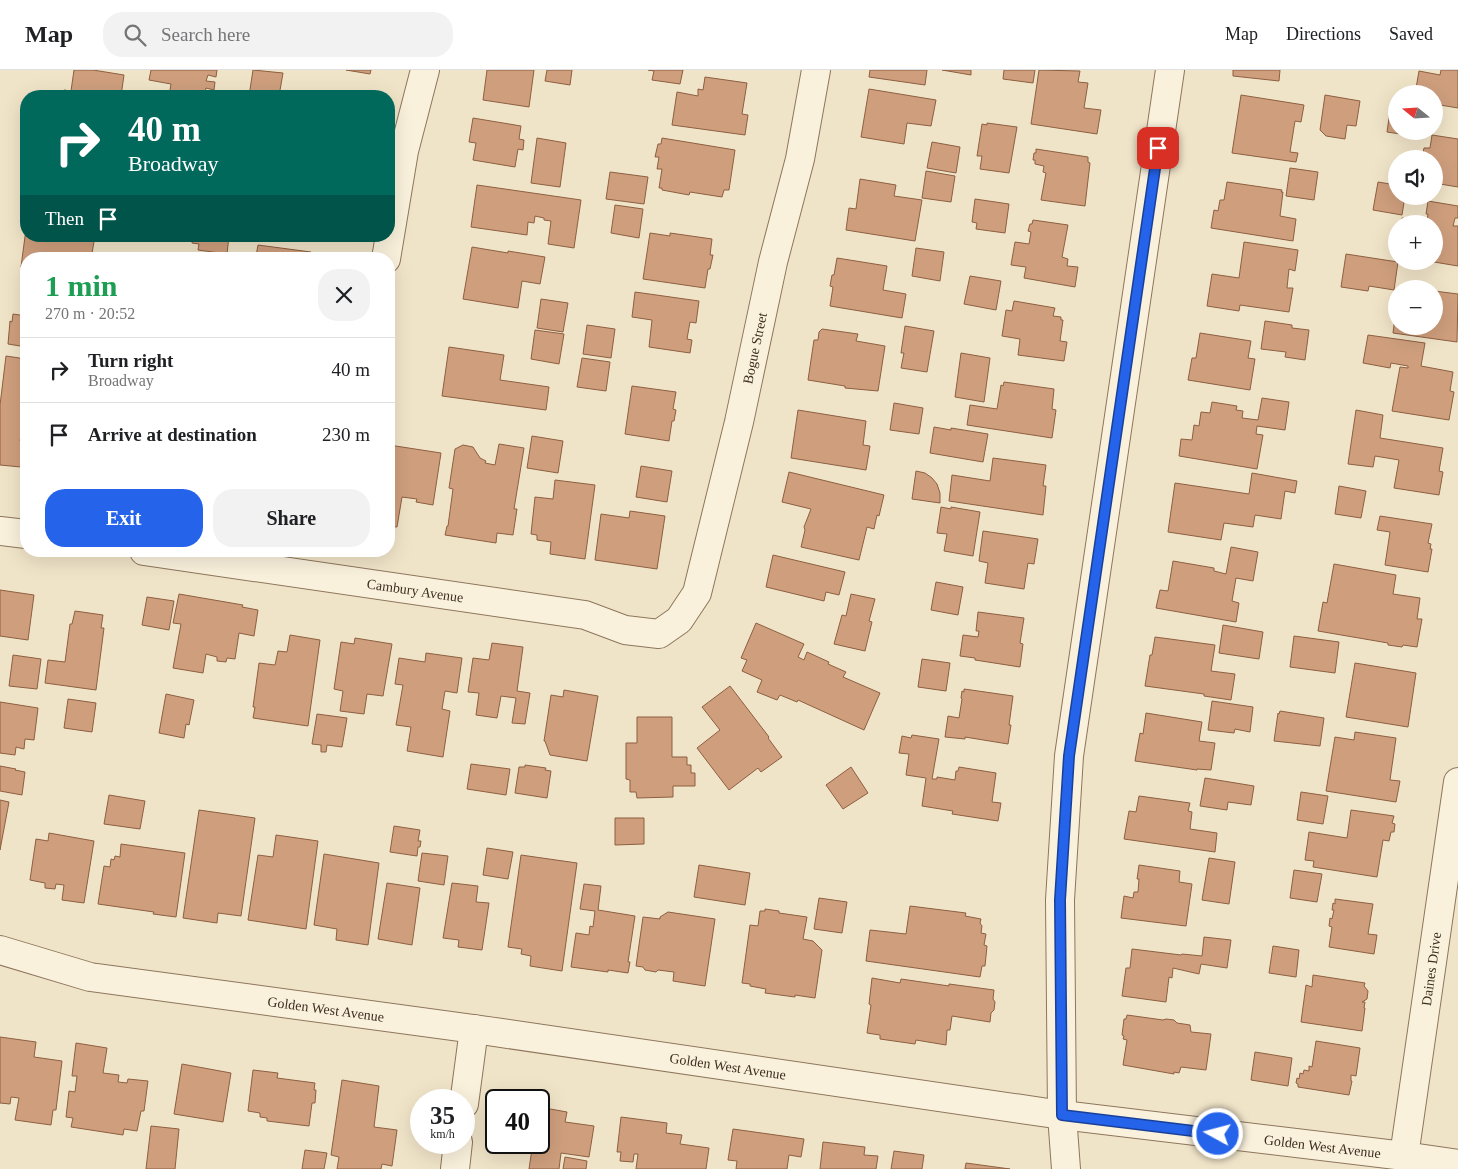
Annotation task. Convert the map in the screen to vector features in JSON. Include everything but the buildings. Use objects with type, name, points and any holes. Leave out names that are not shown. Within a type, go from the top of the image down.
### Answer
[{"type":"street","points":[[395,205],[404,151],[425,70]]},
{"type":"street","name":"Bogue Street","points":[[679,620],[697,593],[732,451],[773,262],[800,159],[816,70]]},
{"type":"street","points":[[1066,1169],[1062,1115],[1060,900],[1069,756],[1170,70]]},
{"type":"street","points":[[0,531],[20,533]]},
{"type":"street","name":"Cambury Avenue","points":[[186,557],[586,614],[625,630],[659,634],[679,620]]},
{"type":"street","name":"Daines Drive","points":[[1404,1156],[1458,782]]},
{"type":"street","name":"Golden West Avenue","points":[[0,950],[90,977],[474,1029],[1062,1115],[1458,1164]]},
{"type":"street","points":[[466,1089],[474,1029]]},
{"type":"street","points":[[455,1169],[457,1154]]},
{"type":"route","points":[[1158,148],[1069,756],[1060,900],[1062,1115],[1218,1134]]}]
